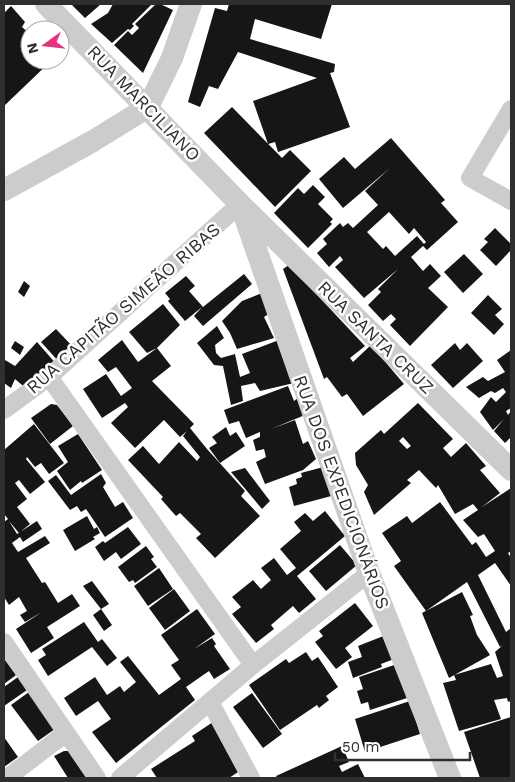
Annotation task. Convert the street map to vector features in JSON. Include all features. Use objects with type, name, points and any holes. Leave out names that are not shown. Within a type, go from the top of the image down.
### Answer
[{"type":"street","name":"RUA MARCILIANO","points":[[46,4],[148,107],[240,204]]},
{"type":"street","points":[[4,190],[93,141],[148,107],[172,58],[190,4]]},
{"type":"street","points":[[511,109],[470,178],[511,201]]},
{"type":"street","name":"RUA CAPITÃO SIMEÃO RIBAS","points":[[4,410],[49,377],[240,204]]},
{"type":"street","name":"RUA SANTA CRUZ","points":[[240,204],[511,470]]},
{"type":"street","name":"RUA DOS EXPEDICIONÁRIOS","points":[[240,204],[369,573],[450,778]]},
{"type":"street","points":[[49,377],[253,666]]},
{"type":"street","points":[[120,778],[253,666],[369,573]]},
{"type":"street","points":[[4,642],[97,778]]},
{"type":"street","points":[[210,702],[251,778]]},
{"type":"street","points":[[7,778],[66,733]]},
{"type":"building","points":[[71,4],[101,4],[85,18]]},
{"type":"building","points":[[113,4],[152,4],[132,24],[134,26],[130,30],[128,29],[112,43],[91,24],[108,13]]},
{"type":"building","points":[[156,4],[173,10],[143,73],[114,45],[128,31],[132,35],[139,28],[135,24]]},
{"type":"building","points":[[229,4],[332,4],[321,39],[255,19],[250,39],[335,64],[334,72],[330,73],[350,127],[278,152],[275,142],[268,144],[253,101],[317,78],[238,52],[218,89],[209,86],[200,107],[188,102],[215,8],[227,11]]},
{"type":"building","points":[[11,6],[23,20],[20,20],[20,70],[42,70],[4,106],[4,10],[5,12]]},
{"type":"building","points":[[232,107],[282,158],[290,150],[311,171],[275,207],[204,133]]},
{"type":"building","points":[[391,138],[445,200],[441,203],[458,222],[427,250],[423,246],[411,257],[423,271],[430,264],[441,276],[428,288],[448,307],[410,346],[390,325],[396,319],[391,314],[383,321],[368,305],[381,292],[378,289],[398,269],[364,298],[335,267],[343,260],[340,256],[329,267],[317,253],[327,244],[323,239],[340,223],[343,227],[348,223],[353,228],[378,205],[365,191],[390,168],[343,208],[319,179],[344,157],[355,169]],"holes":[[[389,212],[409,234],[414,228],[426,242],[424,244],[417,236],[395,256],[386,246],[383,249],[367,232]]]},
{"type":"building","points":[[313,185],[325,197],[318,204],[333,219],[330,222],[332,224],[308,248],[274,213],[298,188],[304,194]]},
{"type":"building","points":[[495,228],[511,244],[511,250],[496,266],[480,250],[488,242],[484,239]]},
{"type":"building","points":[[464,254],[483,274],[463,293],[444,272]]},
{"type":"building","points":[[289,265],[365,346],[350,358],[353,362],[371,345],[404,384],[363,416],[347,394],[342,397],[327,377],[324,379],[283,269]]},
{"type":"building","points":[[244,274],[252,284],[203,326],[194,316],[202,307],[185,321],[168,301],[170,299],[165,293],[186,276],[195,286],[189,291],[203,307]]},
{"type":"building","points":[[24,281],[30,286],[24,297],[18,292]]},
{"type":"building","points":[[262,293],[270,313],[264,317],[274,338],[237,349],[222,321],[242,301]]},
{"type":"building","points":[[488,295],[502,309],[495,315],[504,324],[494,335],[471,313]]},
{"type":"building","points":[[163,304],[180,325],[157,348],[147,353],[129,332]]},
{"type":"building","points":[[217,326],[224,338],[215,345],[216,353],[221,358],[235,354],[240,377],[250,373],[242,354],[279,340],[294,383],[260,391],[255,383],[241,386],[243,401],[231,405],[223,366],[214,365],[197,343]]},
{"type":"building","points":[[56,329],[75,349],[60,363],[41,342]]},
{"type":"building","points":[[122,340],[138,362],[157,348],[171,366],[152,381],[194,424],[190,428],[245,491],[241,496],[260,516],[215,558],[196,538],[201,534],[180,513],[176,516],[161,499],[163,497],[128,460],[143,446],[159,464],[179,442],[197,461],[200,457],[183,436],[187,431],[180,437],[164,420],[135,448],[111,423],[128,407],[125,403],[102,418],[83,389],[106,374],[121,396],[132,388],[116,367],[108,372],[98,360]]},
{"type":"building","points":[[15,341],[24,347],[20,355],[11,348]]},
{"type":"building","points":[[37,342],[58,366],[29,391],[15,379],[11,388],[4,383],[5,360],[15,366]]},
{"type":"building","points":[[455,343],[460,350],[467,343],[483,361],[453,388],[431,365]]},
{"type":"building","points":[[511,350],[511,408],[506,411],[508,415],[511,411],[511,437],[505,443],[494,431],[504,419],[493,430],[480,412],[491,397],[496,402],[506,392],[503,388],[495,393],[491,391],[479,398],[466,387],[483,377],[488,381],[505,372],[497,360]]},
{"type":"building","points":[[288,386],[294,401],[298,398],[305,415],[271,429],[295,420],[303,444],[308,441],[316,459],[303,470],[265,484],[256,462],[266,457],[264,449],[256,451],[253,440],[260,437],[260,432],[246,438],[239,421],[229,424],[224,410]]},
{"type":"building","points":[[418,403],[453,439],[443,448],[451,457],[466,443],[486,466],[480,470],[500,493],[482,507],[511,488],[511,551],[508,553],[511,558],[511,586],[495,563],[478,575],[506,632],[511,628],[511,701],[508,702],[507,698],[494,700],[501,719],[459,731],[443,683],[456,680],[454,675],[491,664],[497,678],[503,676],[495,652],[503,645],[500,647],[467,582],[426,611],[394,566],[401,561],[382,533],[407,516],[412,523],[440,502],[472,545],[476,542],[486,557],[495,551],[484,534],[478,537],[463,520],[478,510],[473,504],[455,514],[438,485],[436,488],[419,470],[407,480],[411,483],[374,515],[364,492],[368,485],[356,465],[355,453],[381,430],[384,434]],"holes":[[[403,437],[411,446],[407,449],[399,441]]]},
{"type":"building","points":[[51,404],[57,405],[73,426],[50,444],[31,418]]},
{"type":"building","points":[[34,424],[64,463],[49,474],[41,463],[35,467],[27,457],[26,459],[45,482],[30,494],[19,480],[15,483],[27,499],[17,507],[30,524],[21,532],[37,521],[42,529],[23,542],[20,537],[12,543],[18,552],[45,536],[50,543],[26,558],[42,583],[45,582],[58,603],[72,594],[80,606],[47,627],[54,638],[31,653],[16,629],[42,612],[25,622],[20,615],[27,611],[19,597],[9,605],[4,597],[4,522],[8,519],[4,514],[4,450]],"holes":[[[9,521],[19,533],[17,534]]]},
{"type":"building","points":[[226,427],[230,436],[236,432],[245,446],[220,463],[209,448],[217,443],[212,437]]},
{"type":"building","points":[[78,434],[102,470],[82,483],[81,481],[70,490],[57,471],[68,462],[58,446]]},
{"type":"building","points":[[327,466],[335,495],[294,506],[289,487],[297,484],[296,479],[302,477],[301,473]]},
{"type":"building","points":[[245,468],[270,501],[262,509],[231,472]]},
{"type":"building","points":[[101,474],[106,483],[103,487],[115,507],[123,502],[133,518],[105,537],[86,509],[81,512],[77,506],[70,510],[48,481],[56,475],[71,495]]},
{"type":"building","points":[[325,511],[345,536],[297,576],[316,599],[299,613],[293,606],[271,625],[274,629],[256,643],[232,614],[241,607],[232,597],[253,580],[261,589],[271,580],[261,568],[274,558],[287,575],[296,568],[280,549],[301,531],[294,522],[305,513],[313,521]]},
{"type":"building","points":[[87,516],[94,529],[97,527],[100,533],[93,537],[95,539],[75,551],[63,530]]},
{"type":"building","points":[[128,527],[141,544],[121,559],[116,552],[104,561],[95,547],[103,541],[105,543]]},
{"type":"building","points":[[340,545],[357,565],[326,591],[309,571]]},
{"type":"building","points":[[146,546],[154,557],[151,559],[157,567],[135,583],[133,580],[129,582],[118,567]]},
{"type":"building","points":[[159,568],[173,589],[148,606],[134,586]]},
{"type":"building","points":[[92,581],[109,604],[101,609],[83,586]]},
{"type":"building","points":[[174,589],[190,611],[165,630],[149,608]]},
{"type":"building","points":[[462,592],[473,615],[470,616],[477,635],[490,655],[449,678],[422,613]]},
{"type":"building","points":[[355,603],[373,626],[345,648],[352,657],[336,669],[315,642],[323,636],[319,631]]},
{"type":"building","points":[[101,609],[112,625],[104,631],[93,615]]},
{"type":"building","points":[[197,609],[215,634],[194,649],[212,638],[216,644],[214,646],[230,669],[214,679],[209,671],[186,687],[195,700],[116,763],[92,732],[111,719],[98,701],[76,716],[64,698],[95,677],[107,695],[120,686],[124,692],[136,682],[120,662],[128,656],[159,695],[181,679],[171,665],[179,660],[161,635]]},
{"type":"building","points":[[84,622],[98,642],[102,639],[117,658],[107,666],[92,647],[48,676],[38,660],[46,655],[42,649]]},
{"type":"building","points":[[386,635],[394,659],[381,664],[382,667],[353,678],[348,662],[362,657],[358,646]]},
{"type":"building","points":[[306,652],[312,661],[318,657],[338,687],[326,696],[329,700],[319,708],[317,705],[280,730],[249,685],[286,659],[289,663]]},
{"type":"building","points":[[4,661],[16,675],[4,684]]},
{"type":"building","points":[[397,664],[407,698],[370,710],[368,702],[361,704],[357,691],[363,689],[359,677]]},
{"type":"building","points":[[18,677],[27,690],[4,706],[4,687]]},
{"type":"building","points":[[29,692],[55,729],[38,741],[11,705]]},
{"type":"building","points":[[252,693],[282,734],[263,748],[233,707]]},
{"type":"building","points":[[410,701],[420,734],[365,752],[355,719]]},
{"type":"building","points":[[511,717],[511,778],[480,778],[464,732]]},
{"type":"building","points":[[213,722],[244,768],[229,778],[157,778],[151,769],[195,741],[192,736]]},
{"type":"building","points":[[4,737],[18,757],[4,767]]},
{"type":"building","points":[[342,746],[349,762],[339,766],[342,772],[358,764],[365,778],[277,778],[276,776]]},
{"type":"building","points":[[64,751],[73,751],[91,778],[68,778],[54,756]]}]
